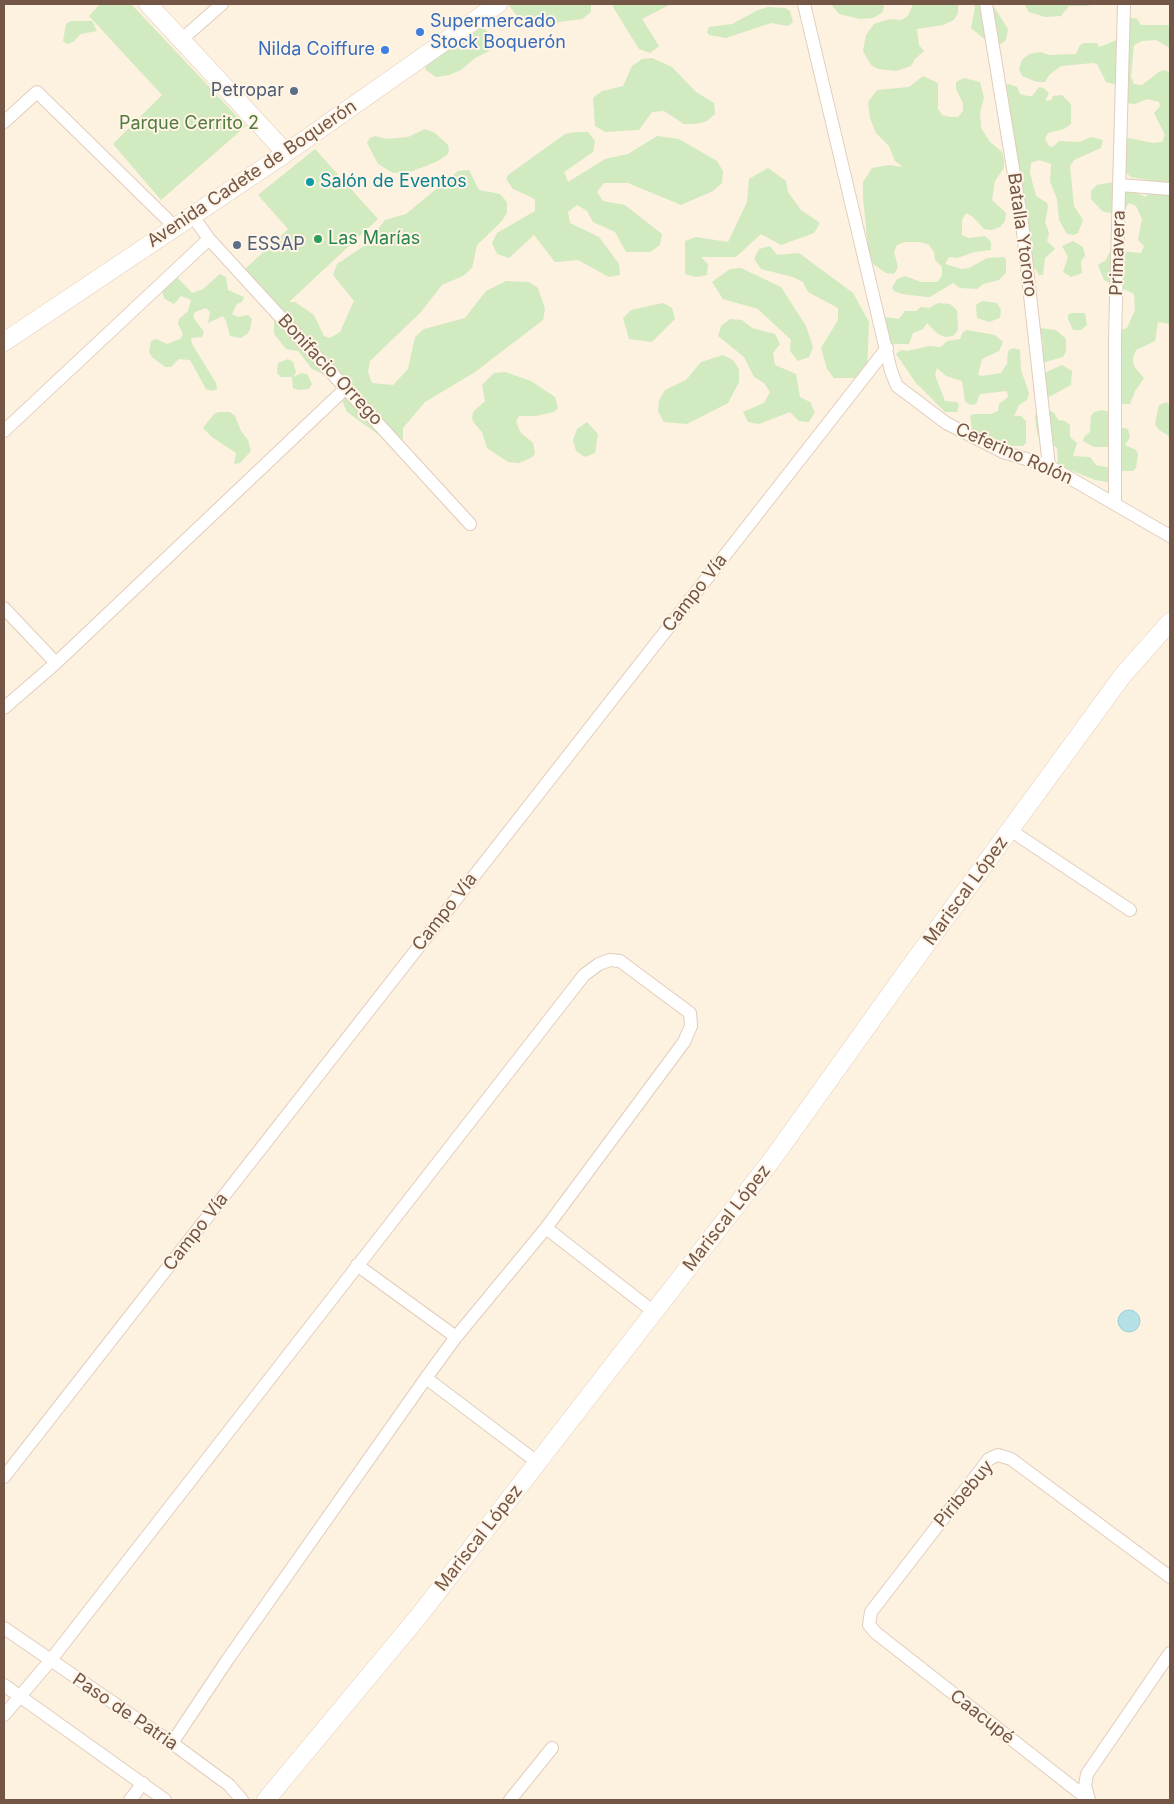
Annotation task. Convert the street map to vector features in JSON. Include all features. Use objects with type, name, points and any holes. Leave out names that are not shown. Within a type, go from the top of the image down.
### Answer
[{"type":"street","points":[[148,4],[286,153]]},
{"type":"street","points":[[181,40],[222,4]]},
{"type":"street","name":"Avenida Cadete de Boquerón","points":[[4,342],[192,214],[286,153],[498,4]]},
{"type":"street","name":"Ceferino Rolón","points":[[804,4],[891,371],[897,386],[946,423],[1002,452],[1049,466],[1170,536]]},
{"type":"street","name":"Batalla Ytororo","points":[[986,4],[1022,223],[1049,466]]},
{"type":"street","name":"Primavera","points":[[1115,503],[1115,338],[1124,4]]},
{"type":"street","points":[[4,122],[37,92],[175,226]]},
{"type":"street","points":[[1120,185],[1170,189]]},
{"type":"street","name":"Bonifacio Orrego","points":[[192,214],[209,239],[470,524]]},
{"type":"street","points":[[4,431],[209,239]]},
{"type":"street","name":"Campo Vía","points":[[4,1477],[887,348]]},
{"type":"street","points":[[4,708],[56,664],[346,388]]},
{"type":"street","points":[[4,608],[56,664]]},
{"type":"street","name":"Mariscal López","points":[[266,1800],[418,1617],[774,1157],[1123,675],[1170,622]]},
{"type":"street","points":[[1010,830],[1130,910]]},
{"type":"street","points":[[4,1715],[18,1696],[50,1661],[584,975],[599,964],[610,960],[620,961],[690,1013],[691,1026],[684,1042],[546,1228],[456,1337],[426,1378],[228,1659],[172,1743]]},
{"type":"street","points":[[546,1228],[654,1312]]},
{"type":"street","points":[[357,1266],[456,1337]]},
{"type":"street","points":[[426,1378],[537,1462]]},
{"type":"street","name":"Piribebuy","points":[[876,1633],[870,1625],[869,1618],[880,1598],[989,1459],[998,1455],[1011,1460],[1170,1577]]},
{"type":"street","name":"Paso de Patria","points":[[4,1628],[172,1743],[230,1785],[242,1800]]},
{"type":"street","name":"Caacupé","points":[[876,1633],[1089,1800]]},
{"type":"street","points":[[1089,1800],[1085,1786],[1087,1774],[1170,1653]]},
{"type":"street","points":[[4,1686],[165,1800]]},
{"type":"street","points":[[510,1800],[552,1748]]},
{"type":"street","points":[[130,1800],[143,1783]]},
{"type":"green space","name":"Parque Cerrito 2","points":[[100,4],[131,4],[246,126],[161,200],[113,144],[162,95],[89,16]]},
{"type":"green space","points":[[508,4],[591,4],[591,12],[582,19],[559,22],[550,29],[517,16]]},
{"type":"green space","points":[[613,4],[671,4],[642,19],[659,46],[650,53],[639,49],[613,7]]},
{"type":"green space","points":[[831,4],[884,4],[883,12],[873,18],[860,19],[839,14]]},
{"type":"green space","points":[[913,4],[958,4],[958,13],[954,20],[943,25],[917,29],[919,45],[924,51],[915,59],[911,66],[896,71],[878,69],[871,65],[863,51],[866,35],[874,24],[890,19],[901,20],[908,16]]},
{"type":"green space","points":[[973,4],[992,4],[1008,29],[1006,40],[998,46],[983,38],[971,28],[975,7]]},
{"type":"green space","points":[[1024,4],[1095,4],[1069,6],[1061,16],[1045,17],[1029,12]]},
{"type":"green space","points":[[768,7],[785,8],[790,11],[793,22],[788,26],[771,23],[726,38],[709,35],[707,32],[709,27],[732,24],[758,10]]},
{"type":"green space","points":[[1128,17],[1137,19],[1141,25],[1170,25],[1170,48],[1156,40],[1142,41],[1134,45],[1131,77],[1134,84],[1142,85],[1160,71],[1166,70],[1169,73],[1170,184],[1131,177],[1125,172],[1122,140],[1128,138],[1153,143],[1162,142],[1165,135],[1154,113],[1160,106],[1159,102],[1147,99],[1135,104],[1125,103],[1118,85],[1106,82],[1097,64],[1093,63],[1061,66],[1049,75],[1045,82],[1037,82],[1022,76],[1019,69],[1022,60],[1029,54],[1041,52],[1049,55],[1076,54],[1080,45],[1084,43],[1097,43],[1099,47],[1117,40]]},
{"type":"green space","points":[[71,21],[92,21],[97,31],[81,34],[73,42],[67,44],[63,41],[66,24]]},
{"type":"green space","points":[[479,25],[488,32],[492,43],[489,51],[475,58],[461,70],[449,75],[436,77],[426,70],[425,65]]},
{"type":"green space","points":[[652,58],[672,67],[696,92],[714,103],[715,114],[707,121],[696,124],[684,124],[664,111],[652,112],[639,130],[605,132],[595,126],[593,98],[602,91],[623,86],[632,66],[642,59]]},
{"type":"green space","points":[[923,76],[938,83],[938,109],[942,115],[950,117],[958,117],[963,111],[963,103],[956,89],[956,82],[964,78],[980,82],[984,98],[980,112],[981,128],[990,142],[1002,152],[1004,160],[1004,168],[995,181],[992,200],[1006,213],[1005,221],[1000,227],[992,230],[984,229],[973,217],[966,213],[962,220],[962,235],[969,238],[985,236],[991,242],[991,250],[975,252],[957,258],[949,257],[945,264],[961,269],[969,268],[987,258],[1004,257],[1006,260],[1006,273],[999,280],[983,284],[977,289],[960,288],[953,283],[930,297],[902,294],[894,291],[892,288],[897,279],[905,276],[921,282],[937,282],[942,276],[942,267],[935,260],[934,252],[929,245],[921,242],[905,242],[897,245],[894,252],[898,267],[894,274],[886,273],[873,264],[868,248],[863,198],[863,182],[872,168],[889,165],[903,167],[895,161],[889,146],[876,133],[870,118],[868,102],[877,90],[909,87]]},
{"type":"green space","points":[[1009,84],[1017,87],[1020,94],[1028,96],[1032,96],[1039,87],[1043,88],[1049,93],[1045,101],[1051,100],[1053,96],[1062,95],[1071,104],[1071,124],[1064,129],[1048,133],[1045,139],[1049,146],[1053,147],[1059,141],[1080,142],[1091,137],[1103,140],[1101,148],[1074,160],[1070,166],[1074,206],[1083,220],[1078,233],[1074,235],[1067,234],[1059,220],[1057,199],[1050,181],[1051,164],[1039,160],[1031,163],[1030,173],[1036,196],[1047,203],[1048,207],[1045,222],[1049,233],[1047,241],[1055,249],[1045,258],[1043,275],[1039,275],[1033,265],[1005,85]]},
{"type":"green space","points":[[425,129],[435,133],[448,145],[449,150],[447,155],[436,162],[410,172],[393,173],[378,164],[367,143],[370,138],[375,136],[386,139],[408,137]]},
{"type":"green space","points":[[588,132],[595,141],[593,152],[564,172],[568,182],[605,159],[628,154],[657,136],[679,139],[717,161],[723,171],[722,183],[713,191],[681,205],[628,183],[604,183],[597,192],[603,201],[625,205],[662,234],[660,245],[650,252],[626,252],[615,232],[593,222],[587,211],[577,205],[568,212],[570,223],[599,237],[619,264],[620,275],[609,277],[578,260],[555,262],[534,235],[509,258],[497,254],[492,243],[497,233],[535,211],[535,199],[513,189],[506,179],[508,175],[565,134]]},
{"type":"green space","points":[[315,149],[378,219],[289,302],[295,302],[314,315],[324,336],[330,338],[340,332],[354,301],[333,275],[337,264],[364,246],[385,220],[406,214],[458,171],[469,170],[479,190],[500,194],[507,202],[507,213],[501,222],[477,245],[472,268],[463,276],[442,285],[421,312],[370,361],[368,372],[372,383],[393,385],[408,369],[415,337],[424,329],[465,318],[486,291],[506,281],[529,282],[538,288],[545,309],[543,320],[475,372],[425,402],[403,428],[403,440],[393,445],[347,412],[333,379],[312,369],[298,351],[286,349],[274,334],[274,312],[244,270],[288,229],[258,195]]},
{"type":"green space","points":[[768,168],[786,181],[788,192],[801,210],[820,223],[814,233],[781,245],[761,234],[736,257],[701,257],[708,264],[707,275],[696,277],[685,274],[685,241],[696,237],[728,242],[747,202],[749,179]]},
{"type":"green space","points":[[1113,182],[1146,197],[1148,193],[1170,190],[1170,324],[1158,322],[1155,341],[1136,350],[1133,358],[1134,366],[1144,378],[1135,391],[1130,404],[1122,404],[1115,398],[1108,384],[1112,343],[1119,331],[1127,328],[1135,310],[1134,294],[1104,280],[1098,265],[1106,260],[1109,253],[1117,251],[1141,253],[1144,246],[1138,240],[1142,219],[1136,206],[1129,203],[1122,213],[1114,214],[1102,211],[1091,199],[1091,191],[1097,185]]},
{"type":"green space","points":[[1073,241],[1083,247],[1085,256],[1081,261],[1082,273],[1071,277],[1063,272],[1068,257],[1062,246]]},
{"type":"green space","points":[[770,246],[777,255],[799,253],[853,293],[869,322],[867,370],[857,378],[834,378],[827,369],[821,348],[838,320],[838,308],[808,292],[803,282],[793,277],[761,269],[754,259],[759,249]]},
{"type":"green space","points":[[741,268],[781,287],[806,326],[813,347],[809,357],[798,361],[790,351],[791,340],[758,309],[723,299],[712,282],[730,269]]},
{"type":"green space","points":[[220,274],[226,277],[228,290],[244,297],[242,302],[237,304],[232,314],[238,317],[248,315],[252,319],[250,330],[241,338],[230,336],[223,316],[208,323],[210,312],[206,308],[195,312],[193,317],[204,332],[202,337],[191,338],[192,344],[216,383],[217,389],[212,391],[206,389],[190,360],[179,359],[171,367],[165,367],[152,357],[149,352],[151,341],[156,339],[167,344],[180,339],[183,334],[178,324],[179,319],[188,311],[191,300],[181,296],[174,304],[165,299],[160,288],[176,276],[192,293],[203,289]]},
{"type":"green space","points":[[982,301],[997,303],[1001,310],[1000,318],[989,322],[977,318],[976,305]]},
{"type":"green space","points":[[663,303],[672,308],[675,319],[652,342],[629,339],[623,318],[631,310]]},
{"type":"green space","points":[[938,303],[950,304],[957,310],[958,330],[953,336],[945,337],[938,334],[927,323],[923,329],[913,333],[909,344],[890,344],[885,317],[899,319],[905,311],[916,311],[921,307],[929,308]]},
{"type":"green space","points":[[1071,313],[1085,313],[1087,325],[1081,330],[1073,330],[1068,319],[1068,315]]},
{"type":"green space","points":[[730,319],[742,320],[752,328],[775,334],[780,344],[773,353],[775,365],[796,374],[800,397],[810,402],[815,412],[809,422],[799,421],[790,412],[759,424],[748,422],[743,412],[764,403],[770,392],[764,383],[754,377],[744,357],[718,336],[721,326]]},
{"type":"green space","points":[[1040,328],[1056,330],[1066,339],[1066,351],[1063,357],[1042,363],[1043,343]]},
{"type":"green space","points":[[967,330],[995,335],[1003,342],[999,351],[982,359],[978,375],[1001,373],[1007,364],[1008,351],[1013,348],[1020,350],[1021,370],[1029,393],[1027,400],[1019,405],[1014,416],[1021,416],[1026,421],[1026,443],[1023,446],[1011,446],[972,429],[970,416],[973,414],[991,414],[998,411],[999,404],[1008,397],[1007,391],[980,394],[976,404],[970,405],[965,401],[962,381],[946,376],[937,368],[935,375],[945,401],[957,402],[959,405],[957,412],[945,412],[916,383],[896,354],[901,350],[907,351],[929,346],[941,347],[947,341],[960,339],[963,332]]},
{"type":"green space","points":[[723,355],[733,360],[739,369],[739,382],[728,403],[687,424],[664,422],[658,411],[659,400],[665,390],[686,380],[701,362]]},
{"type":"green space","points":[[288,359],[293,362],[296,372],[293,377],[302,373],[307,374],[312,384],[309,389],[298,390],[293,388],[292,377],[281,377],[277,373],[278,363]]},
{"type":"green space","points":[[1062,365],[1072,371],[1071,385],[1047,398],[1035,398],[1033,388],[1042,374]]},
{"type":"green space","points":[[505,372],[531,381],[555,397],[558,408],[554,412],[536,416],[519,416],[516,421],[520,432],[533,443],[535,454],[531,458],[519,463],[508,462],[487,448],[482,432],[472,418],[473,412],[485,401],[482,385],[494,373]]},
{"type":"green space","points":[[1167,402],[1170,407],[1169,436],[1159,430],[1155,424],[1159,405]]},
{"type":"green space","points":[[1047,409],[1054,413],[1058,420],[1065,421],[1070,425],[1070,437],[1077,443],[1073,456],[1090,457],[1096,465],[1111,468],[1112,483],[1095,480],[1058,465],[1057,448],[1051,443],[1043,444],[1037,433],[1035,416],[1037,412]]},
{"type":"green space","points":[[1102,410],[1110,412],[1120,427],[1128,429],[1130,437],[1125,445],[1136,450],[1138,454],[1136,468],[1133,471],[1120,471],[1113,447],[1094,447],[1083,441],[1084,437],[1090,432],[1091,416],[1094,412]]},
{"type":"green space","points":[[230,412],[235,416],[241,431],[248,440],[251,451],[240,463],[234,464],[236,453],[212,437],[203,428],[214,414]]},
{"type":"green space","points":[[587,422],[598,434],[595,453],[585,457],[576,451],[573,440],[577,429]]},
{"type":"water","points":[[1129,1310],[1137,1313],[1140,1321],[1137,1329],[1129,1332],[1121,1329],[1118,1321],[1121,1313]]},
{"type":"place","name":"Supermercado Stock Boquerón","points":[[420,32]]},
{"type":"place","name":"Nilda Coiffure","points":[[385,50]]},
{"type":"place","name":"Petropar","points":[[294,91]]},
{"type":"place","name":"Salón de Eventos","points":[[310,182]]},
{"type":"place","name":"Las Marías","points":[[318,239]]},
{"type":"place","name":"ESSAP","points":[[237,245]]}]
